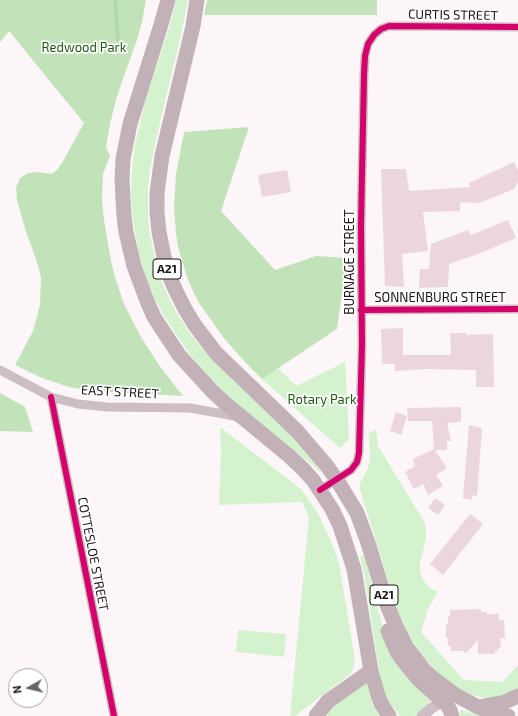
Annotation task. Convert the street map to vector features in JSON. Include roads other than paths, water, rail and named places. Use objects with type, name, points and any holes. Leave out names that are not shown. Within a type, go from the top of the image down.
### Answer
[{"type":"highway","name":"A21","points":[[168,0],[135,106],[123,160],[122,180],[126,232],[139,283],[154,317],[179,355],[212,392],[303,469],[320,490],[332,509],[340,526],[354,569],[371,671],[381,703],[389,716]]},
{"type":"highway","name":"A21","points":[[197,0],[193,26],[162,156],[157,193],[159,232],[168,270],[175,289],[194,324],[211,346],[225,362],[298,432],[337,480],[357,513],[362,525],[387,605],[385,622],[397,652],[411,671],[420,680],[448,697]]},
{"type":"highway","points":[[316,716],[332,698],[371,671]]},
{"type":"highway","points":[[478,707],[505,702],[518,696]]},
{"type":"highway","points":[[452,716],[448,697],[508,716]]},
{"type":"street","name":"BURNAGE STREET","points":[[320,490],[349,473],[357,462],[359,453],[362,345],[361,217],[365,56],[368,44],[374,35],[381,29],[389,26]]},
{"type":"street","name":"CURTIS STREET","points":[[389,26],[518,27]]},
{"type":"street","name":"SONNENBURG STREET","points":[[361,310],[518,309]]},
{"type":"street","name":"EAST STREET","points":[[0,370],[51,397],[78,404],[107,407],[190,408],[245,419]]},
{"type":"street","name":"COTTESLOE STREET","points":[[51,397],[114,716]]},
{"type":"street","points":[[422,716],[448,697]]},
{"type":"waterway","points":[[115,0],[118,40]]},
{"type":"park label","name":"Redwood Park","points":[[84,48]]},
{"type":"park label","name":"Rotary Park","points":[[322,400]]}]
